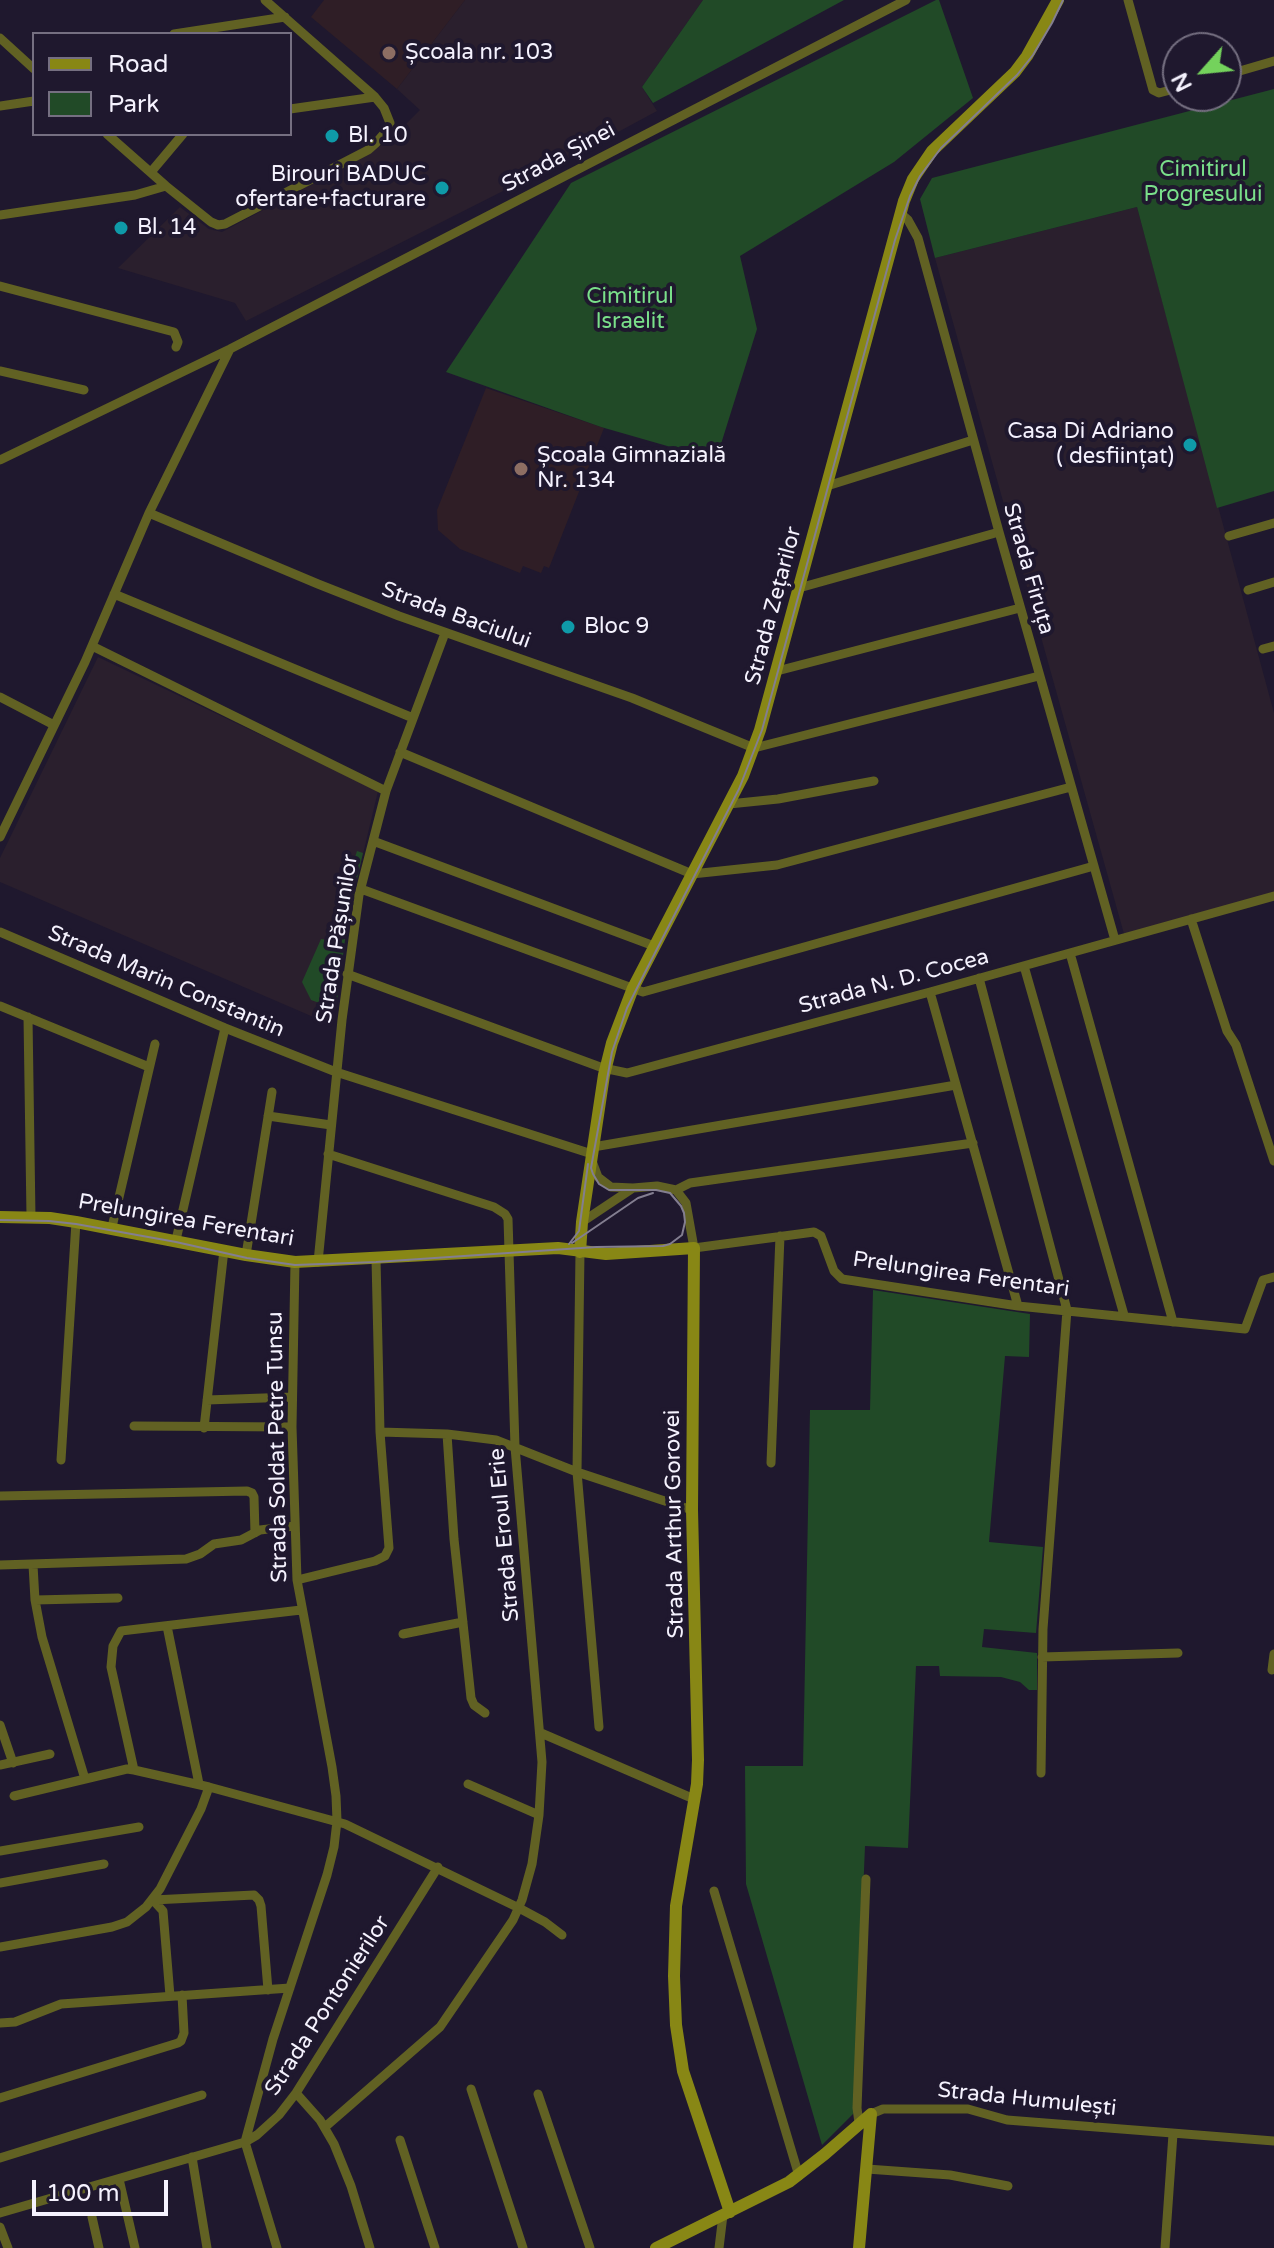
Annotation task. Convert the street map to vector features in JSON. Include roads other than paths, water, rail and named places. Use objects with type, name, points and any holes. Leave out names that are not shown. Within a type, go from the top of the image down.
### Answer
[{"type":"main road","name":"Strada Zețarilor","points":[[580,1252],[592,1153],[612,1043],[633,988],[729,804],[754,748],[900,213],[913,179],[926,160],[945,137],[1021,64],[1058,0]]},
{"type":"main road","name":"Prelungirea Ferentari","points":[[0,1217],[31,1217],[112,1227],[295,1262],[558,1248],[580,1252],[632,1253],[694,1248]]},
{"type":"main road","points":[[558,1248],[582,1222]]},
{"type":"main road","name":"Strada Arthur Gorovei","points":[[694,1248],[692,1510],[698,1760],[675,1927],[677,2041],[683,2071],[726,2213]]},
{"type":"main road","points":[[859,2248],[871,2114]]},
{"type":"main road","name":"Strada Humulești","points":[[656,2248],[799,2176],[871,2114]]},
{"type":"street","points":[[109,136],[166,186],[218,225],[368,150],[384,135],[390,123],[384,108],[265,0]]},
{"type":"street","name":"Strada Șinei","points":[[0,460],[230,349],[906,0]]},
{"type":"street","points":[[1128,0],[1155,92],[1162,91]]},
{"type":"street","points":[[187,32],[285,17]]},
{"type":"street","points":[[0,38],[32,67]]},
{"type":"street","points":[[1242,70],[1274,61]]},
{"type":"street","points":[[292,109],[375,97]]},
{"type":"street","points":[[0,106],[32,101]]},
{"type":"street","points":[[151,172],[181,136]]},
{"type":"street","points":[[0,215],[135,195],[166,186]]},
{"type":"street","name":"Strada Firuța","points":[[900,213],[908,220],[918,238],[1115,940]]},
{"type":"street","points":[[0,286],[174,332],[178,342],[176,347]]},
{"type":"street","points":[[0,837],[92,646],[149,513],[230,349]]},
{"type":"street","points":[[0,371],[84,390]]},
{"type":"street","points":[[827,486],[973,440]]},
{"type":"street","name":"Strada Baciului","points":[[149,513],[318,584],[445,633],[632,698],[754,748]]},
{"type":"street","points":[[1229,536],[1274,523]]},
{"type":"street","points":[[799,588],[999,532]]},
{"type":"street","points":[[1248,590],[1274,582]]},
{"type":"street","points":[[114,594],[413,718]]},
{"type":"street","points":[[777,671],[1020,608]]},
{"type":"street","name":"Strada Pășunilor","points":[[318,1262],[347,974],[361,889],[386,791],[445,633]]},
{"type":"street","points":[[92,646],[386,791]]},
{"type":"street","points":[[1263,649],[1274,646]]},
{"type":"street","points":[[754,748],[1039,676]]},
{"type":"street","points":[[0,697],[54,725]]},
{"type":"street","points":[[400,752],[692,874],[777,865],[1071,787]]},
{"type":"street","points":[[729,804],[778,799],[874,781]]},
{"type":"street","points":[[373,841],[654,946]]},
{"type":"street","points":[[361,889],[643,992],[1094,866]]},
{"type":"street","name":"Strada N. D. Cocea","points":[[605,1069],[622,1073],[647,1068],[1274,896]]},
{"type":"street","points":[[1191,919],[1274,1161]]},
{"type":"street","name":"Strada Marin Constantin","points":[[0,932],[336,1072],[592,1153],[956,1085]]},
{"type":"street","points":[[1070,953],[1173,1322]]},
{"type":"street","points":[[1024,966],[1124,1315]]},
{"type":"street","points":[[347,974],[605,1069]]},
{"type":"street","points":[[979,978],[1067,1310],[1042,1657],[1041,1773]]},
{"type":"street","points":[[930,992],[1018,1306]]},
{"type":"street","points":[[0,1006],[149,1067]]},
{"type":"street","points":[[28,1017],[31,1217]]},
{"type":"street","points":[[176,1240],[225,1028]]},
{"type":"street","points":[[112,1227],[155,1044]]},
{"type":"street","points":[[246,1255],[272,1092]]},
{"type":"street","points":[[268,1116],[331,1125]]},
{"type":"street","points":[[592,1153],[596,1173],[604,1183],[614,1188],[657,1186],[676,1190],[690,1183],[973,1143]]},
{"type":"street","name":"Strada Eroul Erie","points":[[325,2127],[440,2027],[508,1927],[519,1908],[532,1864],[542,1784],[541,1733],[515,1447],[508,1219],[500,1210],[328,1154]]},
{"type":"street","points":[[582,1222],[633,1188]]},
{"type":"street","points":[[676,1190],[686,1203],[694,1248]]},
{"type":"street","points":[[61,1460],[76,1222]]},
{"type":"street","name":"Prelungirea Ferentari","points":[[694,1248],[818,1233],[834,1271],[842,1279],[1018,1306],[1245,1329],[1263,1280],[1274,1277]]},
{"type":"street","points":[[771,1463],[780,1236]]},
{"type":"street","points":[[204,1428],[224,1250]]},
{"type":"street","points":[[580,1252],[577,1472],[599,1727]]},
{"type":"street","points":[[297,1580],[375,1561],[388,1553],[380,1432],[376,1259]]},
{"type":"street","name":"Strada Soldat Petre Tunsu","points":[[245,2142],[273,2039],[327,1875],[337,1821],[332,1767],[297,1580],[292,1427],[295,1262]]},
{"type":"street","points":[[207,1400],[292,1397]]},
{"type":"street","points":[[134,1426],[292,1427]]},
{"type":"street","points":[[380,1432],[488,1438],[577,1472],[692,1510]]},
{"type":"street","points":[[447,1434],[454,1539],[471,1698],[474,1705],[485,1713]]},
{"type":"street","points":[[0,1496],[247,1491],[254,1497],[255,1533]]},
{"type":"street","points":[[0,1565],[186,1559],[214,1544],[234,1542],[273,1528],[294,1526]]},
{"type":"street","points":[[33,1565],[35,1600],[50,1669],[85,1779]]},
{"type":"street","points":[[35,1600],[118,1598]]},
{"type":"street","points":[[134,1770],[111,1667],[113,1646],[121,1631],[301,1610]]},
{"type":"street","points":[[403,1634],[463,1622]]},
{"type":"street","points":[[0,1947],[127,1922],[150,1904],[201,1809],[204,1786],[167,1626]]},
{"type":"street","points":[[1042,1657],[1178,1653]]},
{"type":"street","points":[[1272,1670],[1274,1654]]},
{"type":"street","points":[[0,1725],[13,1763]]},
{"type":"street","points":[[541,1733],[694,1799]]},
{"type":"street","points":[[0,1765],[50,1754]]},
{"type":"street","points":[[14,1796],[127,1769],[204,1786],[337,1821],[519,1908],[562,1935]]},
{"type":"street","points":[[468,1784],[539,1815]]},
{"type":"street","points":[[0,1851],[139,1827]]},
{"type":"street","points":[[0,1883],[104,1864]]},
{"type":"street","name":"Strada Pontonierilor","points":[[0,2213],[245,2142],[269,2125],[296,2093],[438,1867]]},
{"type":"street","points":[[859,2123],[857,2108],[866,1879]]},
{"type":"street","points":[[714,1891],[799,2176]]},
{"type":"street","points":[[150,1904],[254,1895],[261,1906],[268,1990]]},
{"type":"street","points":[[150,1904],[163,1911],[170,1996]]},
{"type":"street","points":[[0,2023],[15,2022],[61,2004],[290,1988]]},
{"type":"street","points":[[0,2098],[178,2043],[184,2033],[182,1995]]},
{"type":"street","points":[[471,2089],[523,2248]]},
{"type":"street","points":[[296,2093],[325,2127],[351,2186],[370,2248]]},
{"type":"street","points":[[538,2094],[590,2248]]},
{"type":"street","points":[[0,2158],[202,2095]]},
{"type":"street","name":"Strada Humulești","points":[[871,2114],[883,2109],[968,2109],[1007,2120],[1274,2141]]},
{"type":"street","points":[[1165,2248],[1173,2134]]},
{"type":"street","points":[[400,2140],[435,2248]]},
{"type":"street","points":[[245,2142],[277,2248]]},
{"type":"street","points":[[192,2157],[207,2248]]},
{"type":"street","points":[[867,2169],[950,2175],[1008,2186]]},
{"type":"street","points":[[119,2179],[135,2248]]},
{"type":"street","points":[[719,2248],[726,2213]]},
{"type":"street","points":[[92,2217],[99,2248]]},
{"type":"street","points":[[0,2227],[8,2248]]},
{"type":"tram line","points":[[0,1220],[76,1224],[295,1265],[596,1247],[663,1246],[682,1235],[684,1213],[670,1193],[609,1190],[599,1184],[593,1174],[591,1168],[612,1052],[627,1008],[739,789],[762,730],[895,240],[910,196],[920,176],[941,148],[1017,75],[1033,55],[1063,0]]},
{"type":"tram line","points":[[569,1244],[579,1231],[588,1164]]},
{"type":"tram line","points":[[572,1243],[638,1198],[653,1193]]},
{"type":"place","name":"Școala nr. 103","points":[[389,53]]},
{"type":"place","name":"Bl. 10","points":[[332,136]]},
{"type":"place","name":"Birouri BADUC ofertare+facturare","points":[[442,188]]},
{"type":"place","name":"Bl. 14","points":[[121,228]]},
{"type":"place","name":"Casa Di Adriano ( desființat)","points":[[1190,445]]},
{"type":"place","name":"Școala Gimnazială Nr. 134","points":[[521,469]]},
{"type":"place","name":"Bloc 9","points":[[568,627]]},
{"type":"park label","name":"Cimitirul Progresului","points":[[1203,182]]},
{"type":"park label","name":"Cimitirul Israelit","points":[[630,310]]}]
